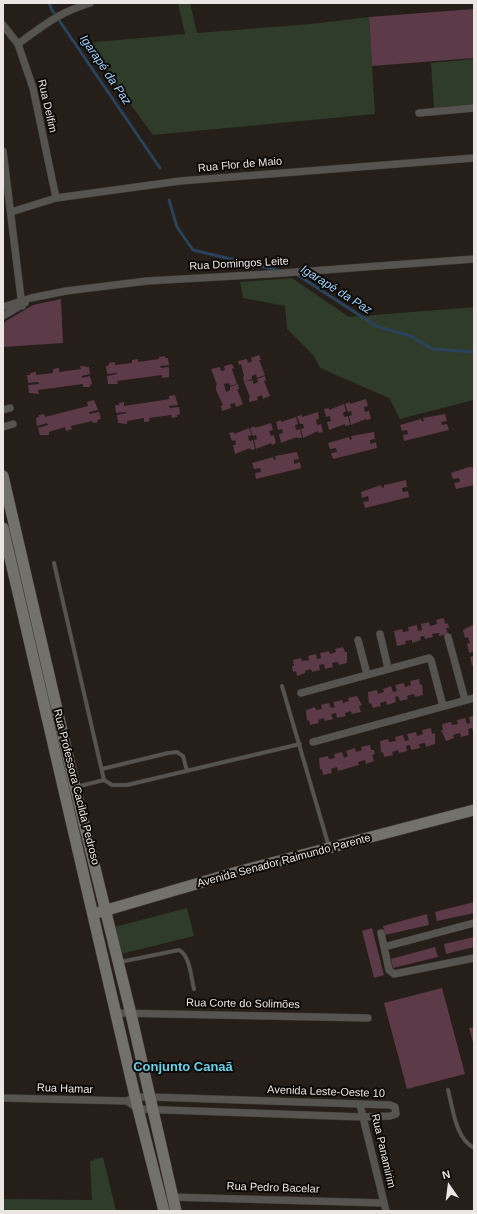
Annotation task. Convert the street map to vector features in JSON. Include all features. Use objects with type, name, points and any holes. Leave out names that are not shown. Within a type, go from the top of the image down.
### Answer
[{"type":"street","points":[[18,44],[50,20],[68,10],[90,3]]},
{"type":"street","name":"Rua Delfim","points":[[3,24],[18,44],[33,88],[56,198]]},
{"type":"street","points":[[419,112],[474,108]]},
{"type":"street","points":[[3,151],[21,303]]},
{"type":"street","name":"Rua Flor de Maio","points":[[11,212],[56,198],[180,181],[474,158]]},
{"type":"street","name":"Rua Domingos Leite","points":[[3,316],[21,303],[31,298],[66,291],[147,281],[270,274],[474,259]]},
{"type":"street","name":"Rua Domingos Leite","points":[[3,307],[21,303]]},
{"type":"street","points":[[3,427],[13,424]]},
{"type":"street","name":"Rua Professora Cacilda Pedroso","points":[[3,476],[75,787],[151,1097],[167,1197]]},
{"type":"street","name":"Rua Professora Cacilda Pedroso","points":[[3,528],[94,914],[116,1013],[131,1099],[138,1109],[167,1197]]},
{"type":"street","points":[[380,634],[388,668]]},
{"type":"street","points":[[448,637],[465,700]]},
{"type":"street","points":[[358,640],[367,674]]},
{"type":"street","points":[[301,693],[388,668],[430,658],[443,706]]},
{"type":"street","points":[[313,742],[474,698]]},
{"type":"street","name":"Avenida Senador Raimundo Parente","points":[[94,914],[329,848],[474,810]]},
{"type":"street","points":[[384,948],[474,923]]},
{"type":"street","points":[[381,933],[389,970],[394,974],[474,958]]},
{"type":"street","name":"Rua Corte do Solimões","points":[[116,1013],[368,1018]]},
{"type":"street","name":"Avenida Leste-Oeste 10","points":[[131,1099],[151,1097],[390,1105],[395,1107],[396,1114],[390,1116],[363,1117],[138,1109]]},
{"type":"street","name":"Rua Hamar","points":[[3,1098],[131,1099]]},
{"type":"street","name":"Rua Panamirim","points":[[360,1105],[386,1211]]},
{"type":"street","points":[[164,1211],[167,1197]]},
{"type":"street","points":[[167,1197],[176,1211]]},
{"type":"street","name":"Rua Pedro Bacelar","points":[[167,1197],[384,1203]]},
{"type":"lane","points":[[54,563],[104,780]]},
{"type":"lane","points":[[282,686],[329,848]]},
{"type":"lane","points":[[75,787],[104,780],[112,785],[120,785],[187,771],[300,744]]},
{"type":"lane","points":[[102,769],[177,752],[184,756],[187,771]]},
{"type":"lane","points":[[119,963],[179,950],[187,960],[194,989]]},
{"type":"lane","points":[[448,1090],[459,1131],[466,1143],[474,1148]]},
{"type":"green space","points":[[178,3],[190,3],[197,33],[311,24],[369,17],[375,114],[153,135],[85,43],[185,34]]},
{"type":"green space","points":[[474,59],[474,106],[434,109],[431,63]]},
{"type":"green space","points":[[292,278],[349,317],[474,307],[474,400],[400,419],[389,398],[320,368],[314,356],[287,329],[285,306],[243,298],[240,282]]},
{"type":"green space","points":[[187,908],[194,936],[121,954],[114,927]]},
{"type":"green space","points":[[103,1157],[116,1211],[3,1211],[3,1199],[92,1200],[90,1161]]},
{"type":"building","points":[[474,9],[474,58],[372,66],[369,17]]},
{"type":"building","points":[[61,299],[63,343],[3,347],[3,324],[6,321],[33,305]]},
{"type":"building","points":[[259,355],[261,360],[259,360],[265,375],[257,378],[256,374],[252,376],[252,379],[244,382],[241,364],[239,365],[238,361],[247,359],[248,363],[252,361],[251,358]]},
{"type":"building","points":[[165,356],[165,358],[168,358],[169,365],[160,366],[161,368],[169,367],[169,377],[162,378],[162,375],[117,381],[118,384],[108,384],[107,376],[117,374],[107,374],[106,366],[109,365],[109,363],[115,362],[115,365],[132,363],[132,360],[138,359],[138,362],[159,359],[159,357]]},
{"type":"building","points":[[232,364],[234,368],[232,369],[237,384],[230,386],[229,383],[224,384],[226,392],[230,390],[230,387],[238,384],[239,389],[237,389],[243,404],[236,407],[235,403],[230,404],[231,408],[222,411],[221,406],[223,405],[216,390],[217,385],[211,369],[220,367],[221,371],[225,370],[224,366]]},
{"type":"building","points":[[80,366],[89,367],[90,374],[82,376],[82,378],[90,376],[92,384],[90,387],[83,387],[83,384],[38,390],[39,394],[29,393],[28,385],[39,384],[38,382],[28,383],[27,375],[30,375],[30,373],[36,372],[36,375],[53,373],[53,369],[59,368],[59,372],[81,369]]},
{"type":"building","points":[[265,376],[266,381],[264,381],[270,396],[263,399],[262,395],[257,397],[258,400],[249,402],[250,397],[244,382],[253,380],[253,384],[258,382],[257,379]]},
{"type":"building","points":[[175,395],[178,405],[169,406],[170,408],[179,407],[180,414],[177,415],[177,417],[172,418],[171,415],[149,418],[150,421],[144,422],[144,418],[127,421],[127,424],[118,423],[117,415],[127,413],[116,413],[115,405],[119,405],[119,403],[124,402],[124,406],[169,399],[169,396]]},
{"type":"building","points":[[366,399],[368,406],[364,407],[365,412],[369,411],[371,419],[366,419],[351,425],[349,416],[352,415],[351,411],[348,412],[345,404]]},
{"type":"building","points":[[94,400],[98,410],[89,412],[90,414],[99,412],[101,419],[97,420],[98,422],[93,423],[92,421],[71,426],[72,429],[66,431],[65,427],[49,432],[49,435],[40,435],[38,428],[48,425],[47,423],[37,426],[36,418],[39,417],[39,415],[44,414],[45,417],[88,406],[87,402]]},
{"type":"building","points":[[344,404],[346,411],[343,413],[344,417],[348,416],[350,425],[345,426],[345,424],[329,430],[327,422],[331,421],[330,416],[326,417],[324,409],[329,408],[329,410]]},
{"type":"building","points":[[318,412],[319,419],[316,420],[317,425],[321,424],[323,432],[319,433],[318,431],[303,438],[301,429],[304,428],[303,424],[300,424],[297,416],[302,415],[302,417]]},
{"type":"building","points":[[445,414],[447,421],[441,422],[442,425],[447,424],[449,430],[404,441],[403,435],[408,434],[407,430],[402,431],[400,425],[421,419],[424,421],[423,418]]},
{"type":"building","points":[[296,417],[298,424],[295,425],[296,430],[300,429],[302,438],[297,437],[281,443],[279,434],[283,433],[282,429],[278,430],[276,422],[281,420],[281,422]]},
{"type":"building","points":[[271,423],[273,430],[269,431],[271,436],[274,435],[276,443],[272,445],[271,443],[256,449],[254,440],[257,439],[256,435],[253,436],[250,428]]},
{"type":"building","points":[[249,428],[252,435],[248,436],[249,441],[253,440],[255,449],[251,450],[250,448],[235,454],[233,445],[236,445],[235,440],[232,441],[229,433],[234,432],[234,434]]},
{"type":"building","points":[[374,432],[375,439],[370,440],[370,444],[376,442],[377,448],[333,459],[331,453],[337,452],[336,448],[330,449],[328,443],[349,437],[350,440],[352,439],[351,436]]},
{"type":"building","points":[[297,452],[299,459],[294,460],[294,464],[300,462],[301,468],[256,479],[255,473],[261,472],[260,468],[254,469],[252,463],[273,457],[274,460],[276,459],[275,456]]},
{"type":"building","points":[[469,467],[474,469],[474,485],[456,489],[454,483],[460,482],[459,478],[453,479],[451,473]]},
{"type":"building","points":[[406,480],[407,487],[402,488],[403,492],[408,491],[409,497],[365,508],[363,502],[369,501],[368,496],[362,498],[361,492],[381,485],[382,488],[384,485]]},
{"type":"building","points":[[444,618],[445,624],[448,623],[449,628],[446,628],[448,634],[439,636],[439,633],[432,634],[433,637],[425,639],[424,636],[420,637],[421,640],[412,643],[412,640],[405,641],[406,644],[397,646],[394,631],[402,629],[403,632],[409,631],[408,627],[417,625],[418,631],[422,630],[421,624],[429,622],[430,626],[437,624],[436,620]]},
{"type":"building","points":[[473,625],[474,651],[469,653],[467,644],[470,643],[468,637],[465,638],[463,630]]},
{"type":"building","points":[[343,647],[345,652],[347,652],[347,663],[339,665],[338,662],[332,663],[333,667],[325,669],[324,664],[319,665],[320,670],[312,672],[311,669],[297,676],[296,671],[293,672],[293,660],[301,658],[302,661],[309,660],[308,656],[316,654],[317,659],[321,658],[320,653],[329,651],[330,654],[336,652],[335,649]]},
{"type":"building","points":[[474,656],[474,665],[472,666],[470,657]]},
{"type":"building","points":[[419,679],[420,685],[422,684],[423,695],[415,697],[414,694],[407,696],[408,699],[400,701],[398,696],[395,697],[396,702],[387,705],[386,701],[380,703],[381,706],[373,708],[371,703],[369,704],[368,692],[377,690],[378,694],[384,692],[383,689],[391,686],[393,692],[397,691],[395,685],[404,683],[405,687],[411,685],[410,681]]},
{"type":"building","points":[[357,696],[362,705],[359,706],[361,712],[352,714],[351,711],[345,713],[346,716],[337,718],[336,713],[331,714],[333,719],[325,721],[324,718],[318,720],[319,723],[310,725],[309,720],[307,721],[306,710],[315,707],[316,710],[322,709],[321,705],[329,703],[331,708],[335,707],[333,702],[342,700],[343,703],[349,701],[348,698]]},
{"type":"building","points":[[474,716],[474,735],[472,728],[468,729],[469,735],[461,737],[460,733],[453,735],[454,738],[446,741],[441,730],[443,730],[442,724],[451,722],[452,725],[458,724],[457,720],[465,718],[467,724],[470,723],[469,717]]},
{"type":"building","points":[[431,728],[432,734],[435,733],[435,744],[426,747],[425,743],[419,744],[420,748],[411,750],[410,745],[406,746],[407,751],[399,753],[398,750],[392,752],[393,755],[384,757],[383,752],[381,753],[380,741],[388,739],[389,742],[396,741],[395,737],[403,735],[405,741],[409,740],[407,734],[416,732],[417,736],[423,734],[422,730]]},
{"type":"building","points":[[370,745],[371,750],[374,750],[375,754],[372,755],[374,761],[366,764],[365,760],[358,762],[359,765],[338,771],[337,767],[331,769],[332,773],[323,775],[322,769],[320,770],[319,758],[328,756],[329,759],[335,758],[334,754],[342,752],[344,758],[348,756],[346,751],[355,748],[356,752],[362,750],[361,747]]},
{"type":"building","points":[[474,902],[474,913],[437,921],[435,912]]},
{"type":"building","points":[[427,914],[429,925],[385,935],[383,926]]},
{"type":"building","points":[[372,928],[384,975],[374,978],[362,931]]},
{"type":"building","points":[[474,937],[474,947],[446,954],[444,944]]},
{"type":"building","points":[[435,947],[438,957],[393,968],[391,959]]},
{"type":"building","points":[[442,988],[465,1074],[407,1089],[384,1003]]},
{"type":"building","points":[[474,1027],[474,1046],[469,1028]]},
{"type":"waterway","name":"Igarapé da Paz","points":[[49,3],[52,10],[160,168]]},
{"type":"waterway","name":"Igarapé da Paz","points":[[169,200],[177,227],[193,250],[281,271]]},
{"type":"waterway","name":"Igarapé da Paz","points":[[296,274],[376,326],[410,336],[433,349],[474,352]]},
{"type":"district","name":"Conjunto Canaã","points":[[183,1067]]}]
